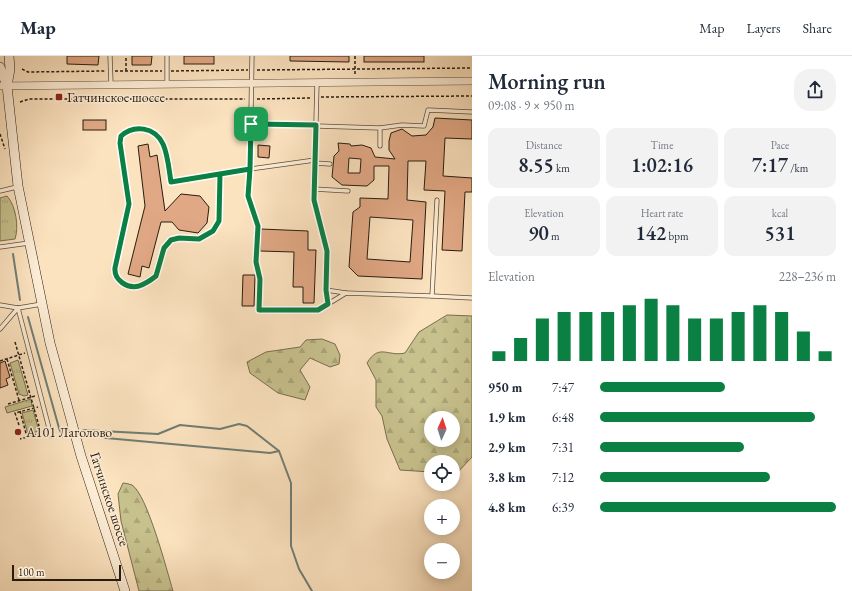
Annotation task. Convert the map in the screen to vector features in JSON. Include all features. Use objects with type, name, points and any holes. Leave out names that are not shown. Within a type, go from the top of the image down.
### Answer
[{"type":"main road","name":"Гатчинское шоссе","points":[[3,86],[10,69],[9,56]]},
{"type":"main road","name":"Гатчинское шоссе","points":[[0,67],[18,186],[50,343],[81,456],[125,591]]},
{"type":"street","points":[[3,86],[167,83],[472,81]]},
{"type":"lane","points":[[110,56],[111,84]]},
{"type":"lane","points":[[167,56],[167,83]]},
{"type":"lane","points":[[252,56],[250,169],[248,196],[258,226],[256,262],[260,279],[259,310],[318,310],[346,293]]},
{"type":"lane","points":[[317,82],[314,200],[327,251],[326,290],[328,304]]},
{"type":"lane","points":[[251,124],[380,128],[402,125],[424,126],[428,110],[472,112]]},
{"type":"lane","points":[[220,174],[219,221],[213,231],[199,239],[179,238],[171,240],[164,248],[156,276],[143,285],[137,287],[124,284],[117,279],[114,273],[129,204],[120,143],[121,136],[127,130],[138,128],[147,129],[160,139],[164,145],[171,182],[250,169],[315,161],[330,164]]},
{"type":"lane","points":[[380,128],[380,146]]},
{"type":"lane","points":[[0,191],[18,186]]},
{"type":"lane","points":[[314,189],[348,191]]},
{"type":"lane","points":[[432,296],[437,200]]},
{"type":"lane","points":[[0,247],[29,243]]},
{"type":"lane","points":[[326,290],[346,293],[472,298]]},
{"type":"lane","points":[[0,304],[18,308],[42,304]]},
{"type":"lane","points":[[0,329],[18,308]]},
{"type":"lane","points":[[18,308],[28,352],[51,436]]},
{"type":"path","points":[[126,56],[126,71]]},
{"type":"path","points":[[355,56],[355,77]]},
{"type":"path","points":[[22,69],[28,72],[472,68]]},
{"type":"path","points":[[15,342],[41,433],[20,439]]},
{"type":"path","points":[[0,361],[28,352]]},
{"type":"path","points":[[7,359],[19,400]]},
{"type":"path","points":[[8,404],[40,394]]},
{"type":"path","points":[[19,425],[15,413],[43,405]]},
{"type":"path","points":[[20,412],[27,437]]},
{"type":"green space","points":[[7,196],[15,211],[17,229],[15,239],[0,241],[0,198]]},
{"type":"green space","points":[[447,315],[472,316],[472,457],[460,470],[460,455],[424,455],[424,472],[400,470],[387,439],[382,416],[376,407],[376,380],[367,363],[371,357],[380,352],[399,354],[405,353],[419,332]]},
{"type":"green space","points":[[322,339],[335,344],[340,355],[339,364],[330,367],[310,358],[300,370],[310,387],[305,400],[278,393],[250,373],[247,362],[266,352],[300,347],[306,340]]},
{"type":"green space","points":[[18,360],[28,395],[24,396],[19,394],[10,363]]},
{"type":"green space","points":[[31,399],[32,406],[7,413],[5,407]]},
{"type":"green space","points":[[33,410],[39,431],[28,434],[22,413]]},
{"type":"green space","points":[[123,483],[132,485],[138,491],[144,503],[156,534],[173,591],[139,591],[121,521],[118,494]]},
{"type":"building","points":[[67,56],[99,56],[98,65],[67,64]]},
{"type":"building","points":[[132,56],[152,56],[151,65],[132,65]]},
{"type":"building","points":[[184,56],[214,56],[214,64],[184,64]]},
{"type":"building","points":[[290,56],[349,56],[349,62],[290,61]]},
{"type":"building","points":[[364,56],[424,56],[424,62],[364,62]]},
{"type":"building","points":[[435,118],[472,120],[472,139],[445,138],[443,176],[472,178],[472,192],[465,192],[462,251],[442,250],[445,191],[424,190],[426,161],[408,161],[407,200],[426,202],[422,279],[358,276],[349,267],[353,212],[360,207],[360,198],[388,199],[389,166],[374,166],[374,180],[367,186],[342,185],[332,177],[334,156],[339,151],[338,143],[350,144],[351,146],[362,145],[371,148],[375,157],[395,159],[389,150],[391,133],[402,129],[412,136],[426,135],[433,127]],"holes":[[[349,158],[361,159],[360,173],[348,173]],[[370,217],[413,220],[410,262],[367,259]]]},
{"type":"building","points":[[83,120],[106,120],[106,130],[83,130]]},
{"type":"building","points":[[148,144],[150,157],[157,155],[165,211],[181,194],[200,196],[209,207],[207,223],[198,233],[179,230],[172,222],[161,222],[149,268],[142,266],[140,277],[128,274],[145,206],[138,146]]},
{"type":"building","points":[[258,145],[270,146],[269,158],[258,157]]},
{"type":"building","points":[[261,229],[308,231],[308,250],[316,250],[314,303],[303,303],[303,287],[293,287],[294,252],[260,251]]},
{"type":"building","points":[[243,275],[255,275],[254,306],[242,306]]},
{"type":"building","points":[[5,361],[10,377],[6,379],[8,385],[0,388],[0,363]]},
{"type":"waterway","points":[[13,254],[20,300]]},
{"type":"waterway","points":[[28,317],[59,428],[63,437],[66,437]]},
{"type":"waterway","points":[[83,430],[158,434],[180,425],[220,429],[239,424],[247,426],[279,451],[291,483],[291,546],[299,569],[312,591]]},
{"type":"waterway","points":[[92,431],[106,438],[270,453],[279,451]]},
{"type":"place","name":"Гатчинское шоссе","points":[[59,97]]},
{"type":"place","name":"А101 Лаголово","points":[[18,432]]},
{"type":"route","points":[[251,124],[250,169],[220,174],[219,221],[213,231],[199,239],[179,238],[171,240],[164,248],[156,276],[143,285],[137,287],[124,284],[117,279],[114,273],[129,204],[120,143],[121,136],[127,130],[138,128],[147,129],[160,139],[164,145],[171,182],[250,169],[248,196],[258,226],[256,262],[260,279],[259,310],[318,310],[328,304],[326,290],[327,251],[314,200],[316,125],[251,124]]}]
